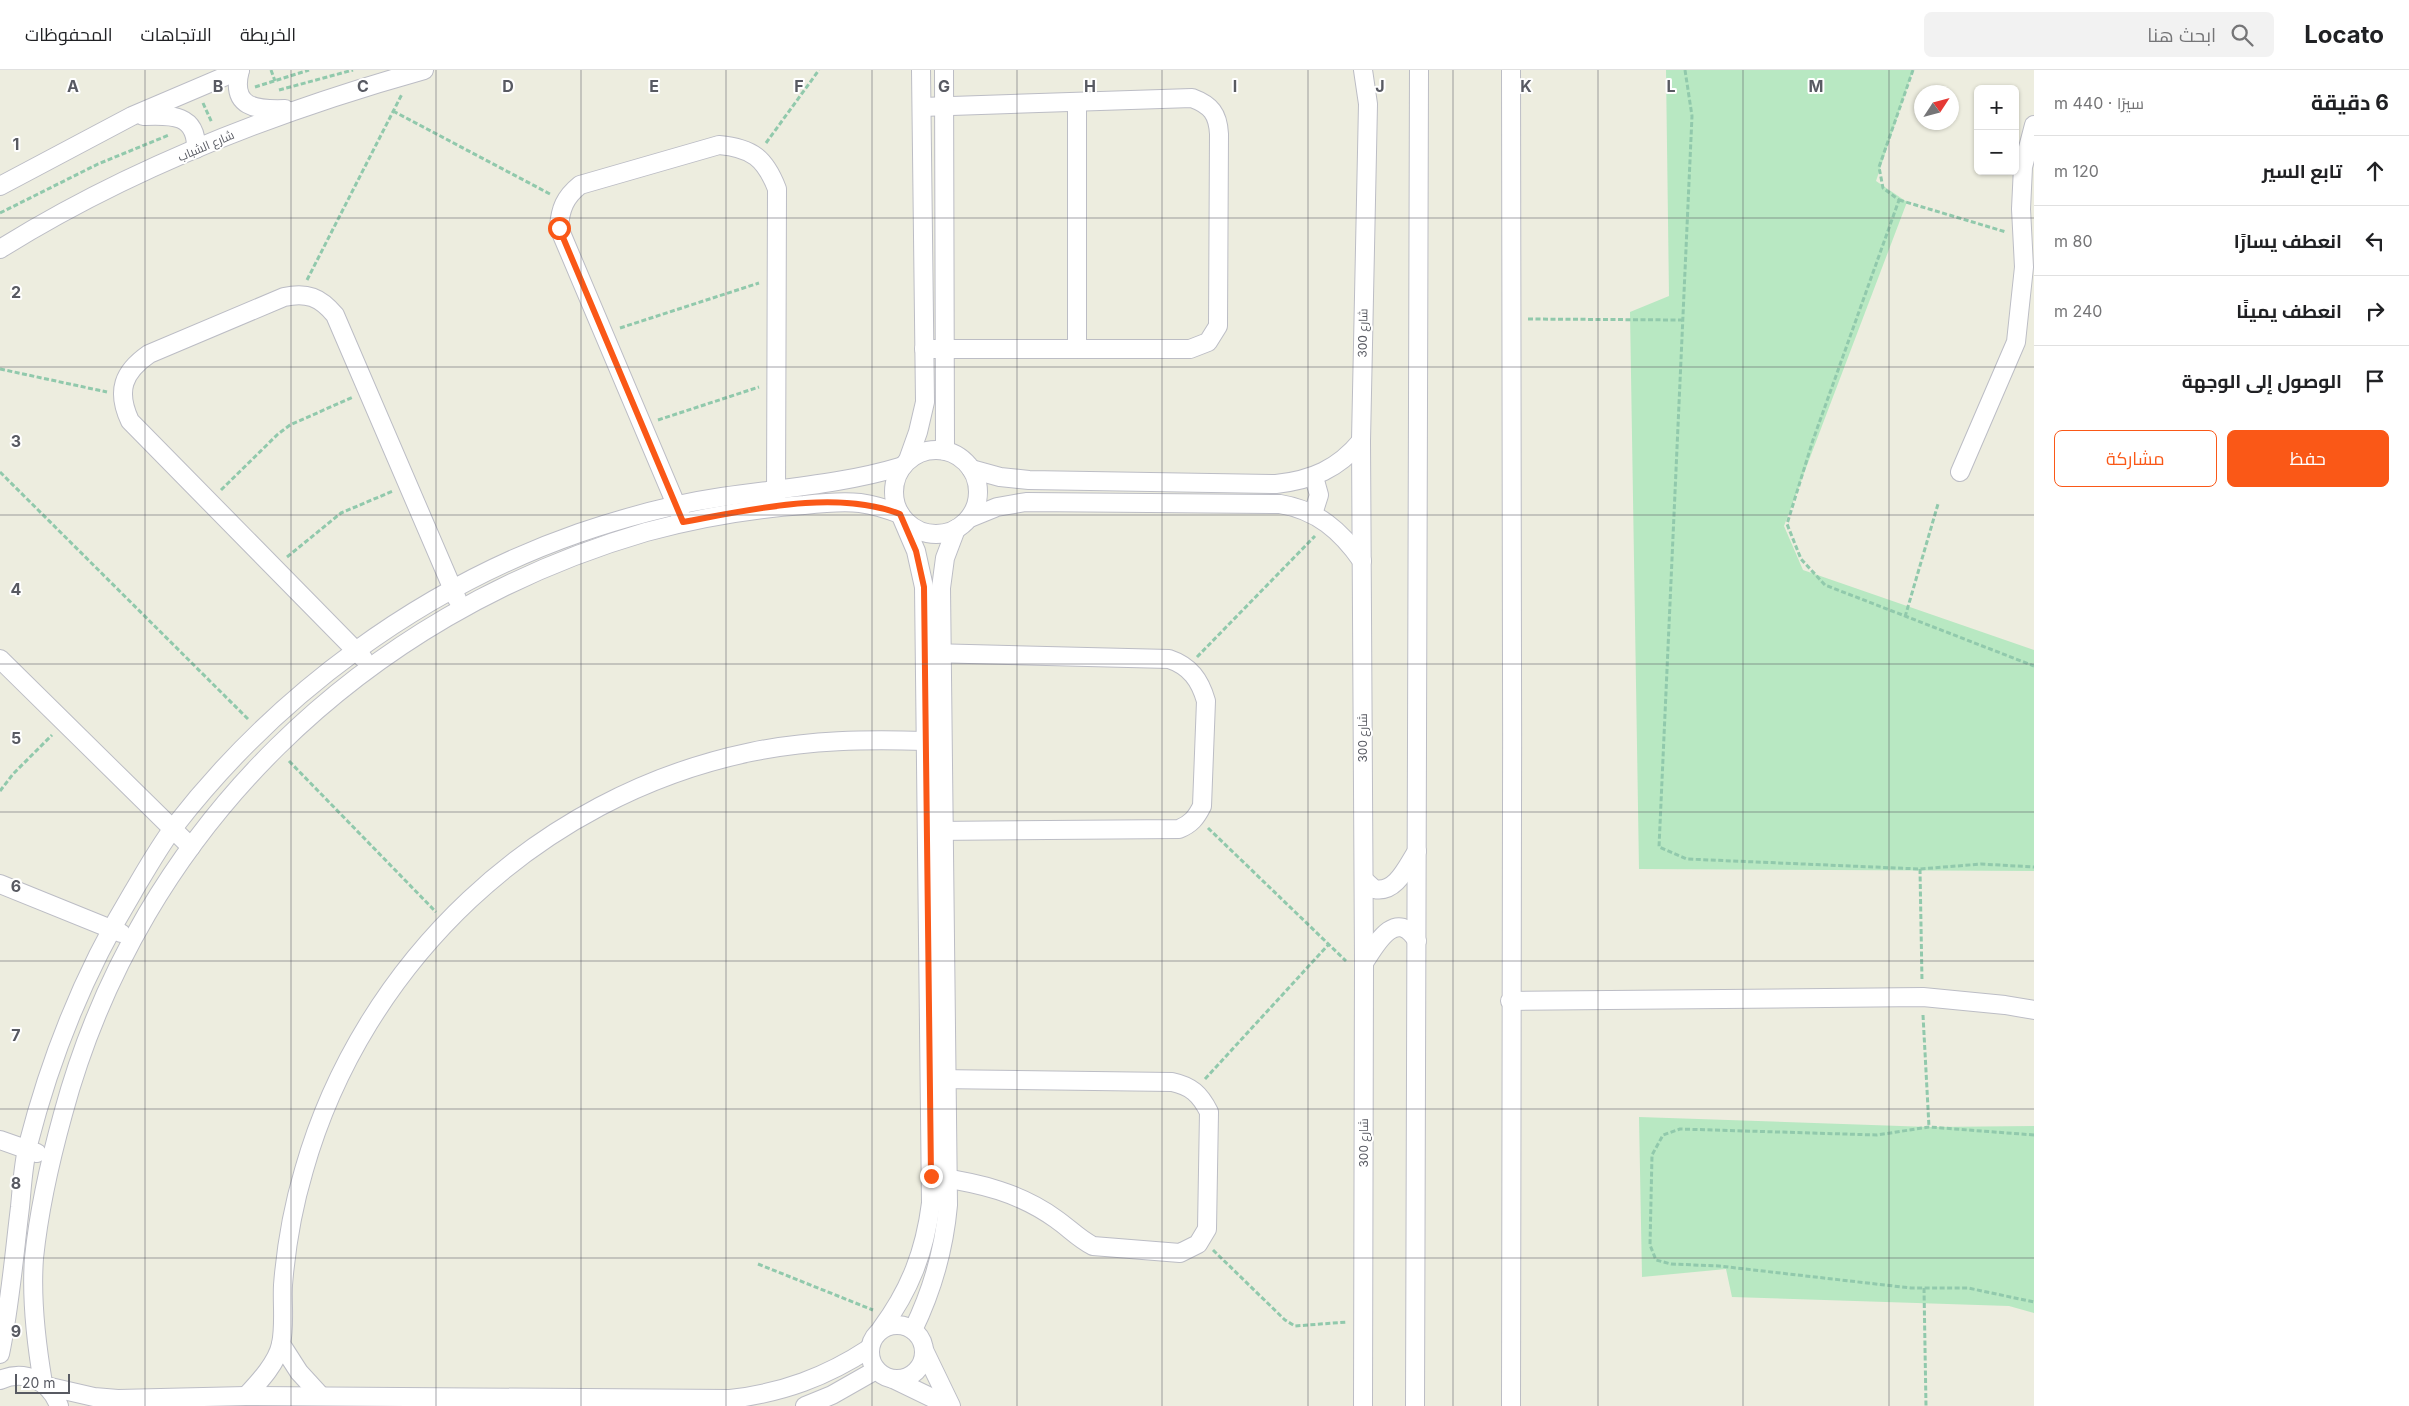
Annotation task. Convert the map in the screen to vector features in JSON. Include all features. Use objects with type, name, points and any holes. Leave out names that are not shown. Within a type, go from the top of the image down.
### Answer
[{"type":"street","points":[[0,186],[132,116],[240,70]]},
{"type":"street","points":[[240,70],[236,82],[239,95],[247,104],[258,110],[298,108]]},
{"type":"street","points":[[921,70],[925,402],[918,432],[894,484],[894,495],[916,551],[924,587],[933,654],[935,831],[947,1079],[939,1177],[931,1203],[928,1231],[921,1258],[911,1283],[886,1323],[874,1338],[870,1348],[870,1356],[876,1370],[884,1376],[950,1406]]},
{"type":"street","points":[[944,70],[945,451]]},
{"type":"street","name":"شارع 300","points":[[1363,70],[1368,104],[1361,441],[1364,880],[1363,1406]]},
{"type":"street","points":[[1415,1406],[1419,70]]},
{"type":"street","points":[[1510,70],[1513,319],[1510,1406]]},
{"type":"street","name":"شارع الشباب","points":[[0,249],[104,191],[196,149],[298,108],[418,72]]},
{"type":"street","points":[[922,107],[1192,98],[1204,102],[1213,111],[1218,122],[1219,134],[1218,326],[1208,342],[1190,349],[924,349]]},
{"type":"street","points":[[1077,102],[1077,349]]},
{"type":"street","points":[[132,116],[169,115],[179,117],[193,130],[196,139],[196,149]]},
{"type":"street","points":[[1960,472],[2016,342],[2022,298],[2024,237],[2021,209],[2023,167],[2034,125]]},
{"type":"street","points":[[683,522],[559,228],[560,214],[564,202],[580,185],[719,146],[739,147],[757,156],[770,171],[777,189],[776,498]]},
{"type":"street","points":[[370,666],[130,421],[124,409],[122,395],[126,378],[136,364],[150,354],[284,297],[300,294],[314,296],[326,304],[335,315],[461,608]]},
{"type":"street","points":[[971,469],[1000,477],[1029,480],[1276,484],[1296,482],[1314,477],[1344,460],[1361,441]]},
{"type":"street","points":[[59,1406],[54,1394],[45,1384],[35,1321],[34,1259],[50,1158],[71,1083],[98,1009],[133,938],[190,847],[244,780],[304,720],[370,666],[461,608],[530,573],[602,545],[683,522],[858,478],[905,463],[925,451],[945,451],[964,461],[971,469],[978,489],[975,509],[970,518]]},
{"type":"street","points":[[1313,514],[1319,495],[1314,477]]},
{"type":"street","points":[[0,1354],[6,1324],[7,1258],[26,1149],[58,1046],[76,1000],[110,929],[173,828],[212,782],[261,732],[304,691],[356,650],[452,589],[494,568],[580,533],[676,505],[776,498],[858,503],[880,507],[901,515],[912,527],[926,533],[947,533],[956,530],[970,518],[997,507],[1026,502],[1280,504],[1298,507],[1328,523],[1347,539],[1362,561]]},
{"type":"street","points":[[913,1330],[934,1282],[941,1257],[947,1222],[939,1177],[928,1079],[935,831],[925,741],[942,573],[956,530]]},
{"type":"street","points":[[933,654],[1169,659],[1194,674],[1202,687],[1206,701],[1202,806],[1196,818],[1189,825],[1179,829],[935,831]]},
{"type":"street","points":[[0,659],[173,828],[190,847]]},
{"type":"street","points":[[246,1396],[266,1372],[281,1344],[283,1286],[290,1228],[303,1171],[322,1115],[346,1062],[376,1011],[410,964],[446,922],[491,879],[537,844],[587,813],[648,784],[694,767],[750,752],[809,743],[867,739],[925,741]]},
{"type":"street","points":[[1364,880],[1374,889],[1388,889],[1394,885],[1417,851]]},
{"type":"street","points":[[0,884],[133,938]]},
{"type":"street","points":[[1364,971],[1383,935],[1389,930],[1397,928],[1406,929],[1417,941]]},
{"type":"street","points":[[1510,1000],[1923,998],[2005,1004],[2034,1010]]},
{"type":"street","points":[[928,1079],[1172,1082],[1184,1084],[1194,1090],[1206,1106],[1210,1124],[1207,1229],[1202,1239],[1192,1248],[1180,1253],[1093,1246],[1083,1241],[1057,1219],[1028,1201],[997,1188],[939,1177]]},
{"type":"street","points":[[0,1140],[50,1158]]},
{"type":"street","points":[[7,1258],[34,1259]]},
{"type":"street","points":[[886,1323],[903,1325],[913,1330],[921,1339],[924,1350],[950,1406]]},
{"type":"street","points":[[281,1344],[299,1372],[321,1396]]},
{"type":"street","points":[[0,1380],[16,1376],[26,1376],[45,1384],[94,1397],[181,1402],[246,1396],[321,1396],[352,1401],[705,1403],[756,1396],[804,1383],[850,1361],[870,1348]]},
{"type":"street","points":[[893,1379],[903,1379],[912,1375],[923,1359],[924,1350]]},
{"type":"street","points":[[805,1406],[832,1395],[876,1370]]},
{"type":"path","points":[[272,70],[275,81]]},
{"type":"path","points":[[251,89],[309,70]]},
{"type":"path","points":[[274,92],[353,70]]},
{"type":"path","points":[[757,156],[818,70]]},
{"type":"path","points":[[1685,70],[1692,116],[1659,847],[1688,859],[1920,869],[1982,864],[2034,867]]},
{"type":"path","points":[[1913,70],[1879,167],[1883,188],[1899,200],[2024,237]]},
{"type":"path","points":[[300,294],[393,111],[418,72]]},
{"type":"path","points":[[197,89],[220,139]]},
{"type":"path","points":[[393,111],[564,202]]},
{"type":"path","points":[[0,213],[98,164],[171,134],[174,135]]},
{"type":"path","points":[[1899,200],[1813,440],[1787,524],[1801,559],[1825,585],[2034,666]]},
{"type":"path","points":[[604,334],[777,278]]},
{"type":"path","points":[[1513,319],[1682,320]]},
{"type":"path","points":[[0,368],[122,395]]},
{"type":"path","points":[[642,425],[777,382]]},
{"type":"path","points":[[209,502],[278,434],[290,425],[367,391]]},
{"type":"path","points":[[0,472],[261,732]]},
{"type":"path","points":[[274,567],[342,513],[408,486]]},
{"type":"path","points":[[1905,617],[1938,504]]},
{"type":"path","points":[[1186,668],[1328,523]]},
{"type":"path","points":[[0,791],[13,774],[64,722]]},
{"type":"path","points":[[276,748],[446,922]]},
{"type":"path","points":[[1196,818],[1329,944],[1364,971]]},
{"type":"path","points":[[1194,1090],[1329,944]]},
{"type":"path","points":[[2034,1135],[1929,1127],[1877,1135],[1680,1129],[1663,1136],[1652,1155],[1650,1245],[1656,1260],[1672,1264],[1719,1266],[1924,1288],[1968,1288],[2034,1302]]},
{"type":"path","points":[[1202,1239],[1284,1320],[1295,1326],[1363,1320]]},
{"type":"path","points":[[758,1264],[886,1323]]},
{"type":"path","points":[[1924,1288],[1926,1406]]},
{"type":"green space","points":[[1666,70],[1913,70],[1876,181],[1907,202],[1784,526],[1803,570],[2034,650],[2034,871],[1639,869],[1630,312],[1669,296]]},
{"type":"green space","points":[[1639,1117],[1929,1127],[2034,1126],[2034,1313],[2009,1306],[1732,1297],[1726,1269],[1642,1277]]},
{"type":"route","points":[[559,228],[683,522],[776,507],[835,502],[858,503],[880,507],[900,514],[909,533],[916,551],[924,587],[928,1079],[931,1176]]}]
